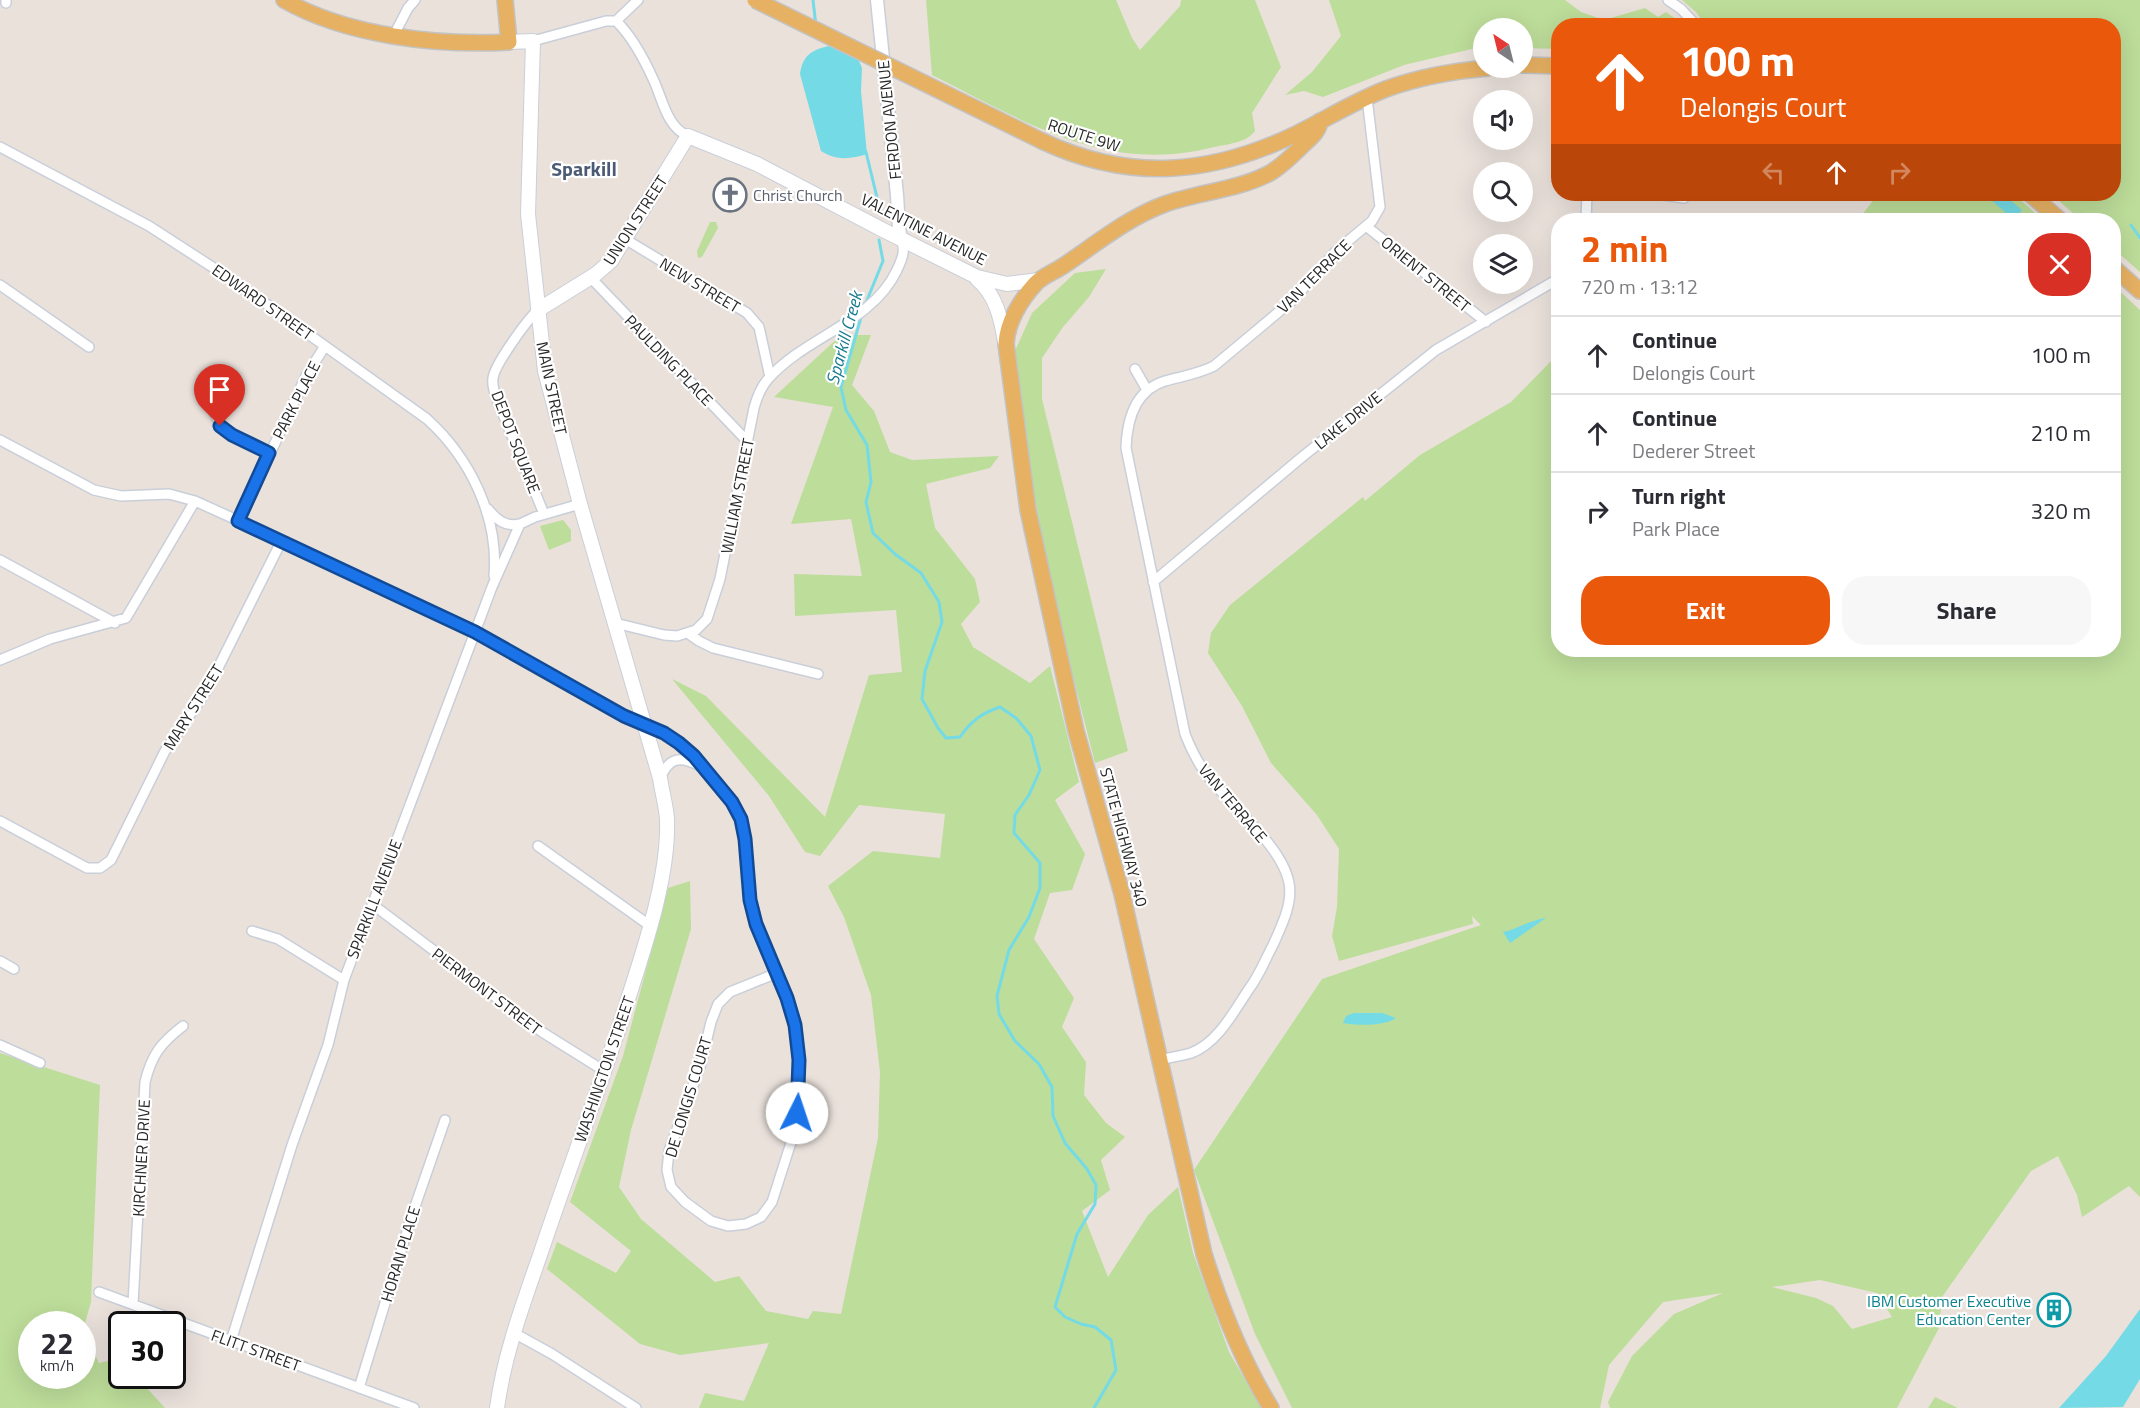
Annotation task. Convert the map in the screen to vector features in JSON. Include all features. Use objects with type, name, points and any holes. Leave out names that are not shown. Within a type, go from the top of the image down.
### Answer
[{"type":"main road","points":[[284,0],[323,18],[394,35],[450,43],[533,41]]},
{"type":"main road","points":[[505,0],[509,42]]},
{"type":"main road","name":"ROUTE 9W","points":[[755,0],[1042,141],[1074,155],[1116,166],[1148,169],[1170,168],[1200,165],[1242,155],[1277,142],[1367,98],[1419,79],[1473,70]]},
{"type":"main road","name":"MAIN STREET","points":[[533,41],[528,214],[546,376],[580,504],[644,724]]},
{"type":"main road","points":[[1533,65],[1551,66]]},
{"type":"main road","name":"VALENTINE AVENUE","points":[[688,136],[746,158],[968,273],[1001,283],[1019,283],[1039,280],[1128,221],[1147,211],[1270,173],[1316,132],[1320,121]]},
{"type":"main road","name":"UNION STREET","points":[[538,310],[591,278],[610,261],[688,136]]},
{"type":"main road","points":[[2038,201],[2052,213]]},
{"type":"main road","name":"STATE HIGHWAY 340","points":[[968,273],[986,287],[994,300],[1001,321],[1028,510],[1076,731],[1122,894],[1204,1254],[1221,1308],[1241,1354],[1271,1408]]},
{"type":"main road","points":[[2121,274],[2140,291]]},
{"type":"main road","points":[[1006,349],[1007,334],[1013,318],[1025,296],[1039,280]]},
{"type":"main road","name":"WASHINGTON STREET","points":[[497,1408],[514,1333],[557,1204],[606,1072],[650,926],[666,850],[667,817],[660,778],[644,724]]},
{"type":"street","points":[[394,35],[415,0]]},
{"type":"street","points":[[533,41],[606,21],[616,21],[638,0]]},
{"type":"street","name":"FERDON AVENUE","points":[[877,0],[901,239]]},
{"type":"street","points":[[1668,0],[1689,18]]},
{"type":"street","name":"VALENTINE AVENUE","points":[[616,21],[624,29],[650,73],[670,121],[679,132],[688,136]]},
{"type":"street","name":"VAN TERRACE","points":[[1160,1060],[1192,1053],[1208,1044],[1223,1027],[1254,982],[1281,927],[1289,903],[1290,885],[1284,867],[1273,850],[1204,772],[1192,753],[1185,734],[1126,447],[1127,427],[1134,405],[1148,390],[1163,381],[1199,374],[1214,366],[1293,300],[1336,251],[1372,221],[1380,207],[1367,98]]},
{"type":"street","name":"EDWARD STREET","points":[[0,147],[149,226],[237,283],[403,401],[445,435],[466,467],[485,504]]},
{"type":"street","name":"ORIENT STREET","points":[[1366,226],[1486,322]]},
{"type":"street","name":"WILLIAM STREET","points":[[689,634],[704,622],[715,597],[757,397],[771,377],[790,360],[867,307],[882,294],[903,256],[901,239]]},
{"type":"street","name":"NEW STREET","points":[[625,240],[747,313],[759,327],[771,377]]},
{"type":"street","name":"PAULDING PLACE","points":[[591,278],[748,442]]},
{"type":"street","name":"LAKE DRIVE","points":[[1153,582],[1436,350],[1551,283]]},
{"type":"street","points":[[0,285],[89,347]]},
{"type":"street","name":"DEPOT SQUARE","points":[[538,310],[496,368],[493,378],[494,392],[544,514]]},
{"type":"street","name":"PARK PLACE","points":[[238,521],[306,376],[325,346]]},
{"type":"street","points":[[1135,369],[1148,390]]},
{"type":"street","points":[[205,388],[220,426],[232,435],[269,453]]},
{"type":"street","name":"DE LONGIS COURT","points":[[0,440],[94,490],[121,496],[169,494],[195,501],[238,521],[475,632],[624,716],[664,733],[679,743],[704,768],[732,802],[741,819],[750,900],[756,924],[777,973],[795,1025],[799,1060],[799,1096],[795,1130],[772,1202],[761,1217],[746,1224],[728,1226],[711,1221],[685,1202],[671,1187],[667,1170],[669,1151],[701,1064],[711,1022],[718,1004],[730,992],[777,973]]},
{"type":"street","points":[[0,660],[50,639],[126,618],[134,608],[195,501]]},
{"type":"street","points":[[485,504],[500,522],[514,525],[580,504]]},
{"type":"street","points":[[485,504],[494,549],[492,587]]},
{"type":"street","name":"SPARKILL AVENUE","points":[[231,1341],[292,1145],[328,1045],[344,980],[492,587],[520,524]]},
{"type":"street","name":"MARY STREET","points":[[0,821],[87,868],[100,868],[111,860],[165,751],[207,690],[281,542]]},
{"type":"street","points":[[0,560],[114,623]]},
{"type":"street","points":[[615,623],[664,635],[689,634],[699,642],[713,648],[819,674]]},
{"type":"street","points":[[660,778],[666,765],[676,760],[687,760],[704,768]]},
{"type":"street","points":[[538,846],[650,926]]},
{"type":"street","name":"PIERMONT STREET","points":[[372,904],[542,1032],[606,1072]]},
{"type":"street","points":[[252,931],[278,939],[344,980]]},
{"type":"street","points":[[0,961],[14,969]]},
{"type":"street","name":"KIRCHNER DRIVE","points":[[133,1305],[145,1082],[151,1060],[159,1048],[183,1026]]},
{"type":"street","points":[[0,1045],[40,1063]]},
{"type":"street","name":"HORAN PLACE","points":[[359,1389],[412,1215],[445,1120]]},
{"type":"street","name":"FLITT STREET","points":[[99,1292],[414,1408]]},
{"type":"street","points":[[514,1333],[552,1354],[636,1408]]},
{"type":"green space","points":[[926,0],[1116,0],[1132,38],[1140,50],[1180,6],[1181,0],[1255,0],[1281,67],[1252,113],[1255,131],[1242,141],[1175,154],[1138,154],[1102,149],[1067,139],[1033,125],[932,75]]},
{"type":"green space","points":[[1329,0],[1565,0],[1581,12],[1598,18],[1551,18],[1551,49],[1533,48],[1533,18],[1473,18],[1473,49],[1404,65],[1323,97],[1304,91],[1285,95],[1312,72],[1341,36]]},
{"type":"green space","points":[[1682,0],[2140,0],[2140,272],[2121,255],[2121,213],[2073,213],[2059,201],[2121,201],[2121,18],[1700,18]]},
{"type":"green space","points":[[1645,8],[1658,17],[1666,12],[1674,18],[1611,18]]},
{"type":"green space","points":[[1873,201],[2022,201],[2035,213],[1863,213]]},
{"type":"green space","points":[[710,222],[716,222],[718,228],[702,257],[698,258],[697,251]]},
{"type":"green space","points":[[1106,269],[1089,297],[1063,327],[1042,358],[1042,399],[1128,751],[1095,763],[1052,593],[1025,442],[1015,351],[1032,313],[1075,273]]},
{"type":"green space","points":[[2121,292],[2140,310],[2140,1197],[2129,1186],[2082,1217],[2077,1195],[2058,1156],[2031,1171],[1942,1297],[1939,1328],[1897,1408],[1610,1408],[1608,1402],[1632,1356],[1674,1314],[1723,1293],[1663,1302],[1609,1365],[1600,1408],[1292,1408],[1255,1334],[1194,1170],[1322,979],[1481,925],[1472,916],[1473,924],[1339,961],[1332,936],[1337,907],[1339,849],[1317,815],[1271,763],[1242,706],[1208,653],[1211,633],[1230,605],[1363,497],[1365,501],[1420,455],[1511,402],[1551,361],[1551,657],[2121,657]],"holes":[[[1820,1280],[1877,1293],[1892,1317],[1852,1329],[1833,1306],[1816,1298],[1772,1287]]]},
{"type":"green space","points":[[841,335],[871,335],[852,385],[874,411],[890,452],[912,460],[999,456],[990,468],[926,484],[935,528],[975,579],[980,602],[961,624],[973,647],[1030,683],[1050,666],[1079,782],[1055,800],[1085,854],[1072,890],[1050,893],[1034,939],[1074,998],[1062,1027],[1086,1062],[1084,1095],[1106,1123],[1125,1137],[1101,1160],[1110,1190],[1082,1211],[1108,1277],[1148,1215],[1178,1187],[1193,1253],[1229,1352],[1261,1408],[699,1408],[705,1393],[744,1401],[769,1343],[680,1355],[640,1344],[547,1269],[557,1242],[616,1273],[631,1251],[570,1202],[623,1056],[668,888],[690,881],[691,929],[631,1130],[619,1187],[641,1219],[715,1282],[739,1276],[766,1311],[808,1319],[813,1311],[841,1314],[878,1138],[880,1072],[871,995],[844,917],[828,886],[873,851],[940,858],[945,814],[859,805],[820,856],[805,852],[769,796],[672,679],[706,696],[825,817],[869,675],[902,672],[896,610],[795,616],[794,574],[862,576],[851,519],[791,524],[833,407],[774,397]]},
{"type":"green space","points":[[563,520],[571,530],[571,541],[549,550],[540,526]]},
{"type":"green space","points":[[0,1053],[100,1085],[91,1302],[88,1311],[18,1311],[18,1389],[96,1389],[96,1357],[99,1363],[108,1361],[108,1389],[148,1389],[165,1408],[0,1408]]},
{"type":"green space","points":[[1935,1397],[1956,1407],[1957,1408],[1928,1408]]},
{"type":"water","points":[[830,46],[843,48],[857,56],[862,68],[861,91],[867,154],[844,158],[821,151],[800,74],[803,62],[809,54]]},
{"type":"water","points":[[1992,201],[2011,201],[2022,210],[2020,213],[2006,213]]},
{"type":"water","points":[[1546,918],[1510,943],[1503,932],[1535,921]]},
{"type":"water","points":[[1354,1013],[1382,1013],[1396,1018],[1385,1023],[1371,1025],[1343,1023],[1346,1016]]},
{"type":"water","points":[[2140,1309],[2140,1379],[2123,1407],[2059,1408],[2106,1356]]},
{"type":"waterway","name":"Sparkill Creek","points":[[813,0],[816,26]]},
{"type":"waterway","name":"Sparkill Creek","points":[[866,152],[881,214]]},
{"type":"waterway","points":[[2131,225],[2140,238]]},
{"type":"waterway","name":"Sparkill Creek","points":[[865,305],[883,261],[879,240]]},
{"type":"waterway","name":"Sparkill Creek","points":[[862,314],[841,387],[846,410],[867,445],[871,482],[866,502],[873,533],[895,554],[921,573],[939,602],[942,622],[925,671],[922,699],[946,738],[960,737],[977,718],[1000,707],[1016,718],[1031,736],[1040,770],[1029,795],[1015,815],[1014,833],[1040,863],[1040,888],[1029,917],[1009,950],[997,996],[999,1014],[1015,1041],[1039,1064],[1052,1087],[1053,1116],[1065,1143],[1087,1169],[1096,1185],[1095,1204],[1077,1234],[1055,1307],[1065,1317],[1095,1327],[1111,1340],[1116,1370],[1094,1408]]},
{"type":"place","name":"Christ Church","points":[[730,195]]},
{"type":"place","name":"IBM Customer Executive Education Center","points":[[2054,1310]]},
{"type":"district","name":"Sparkill","points":[[584,168]]},
{"type":"route","points":[[220,426],[232,435],[269,453],[238,521],[475,632],[624,716],[664,733],[694,756],[732,802],[741,819],[750,900],[756,924],[787,998],[795,1025],[799,1060],[797,1113]]}]
